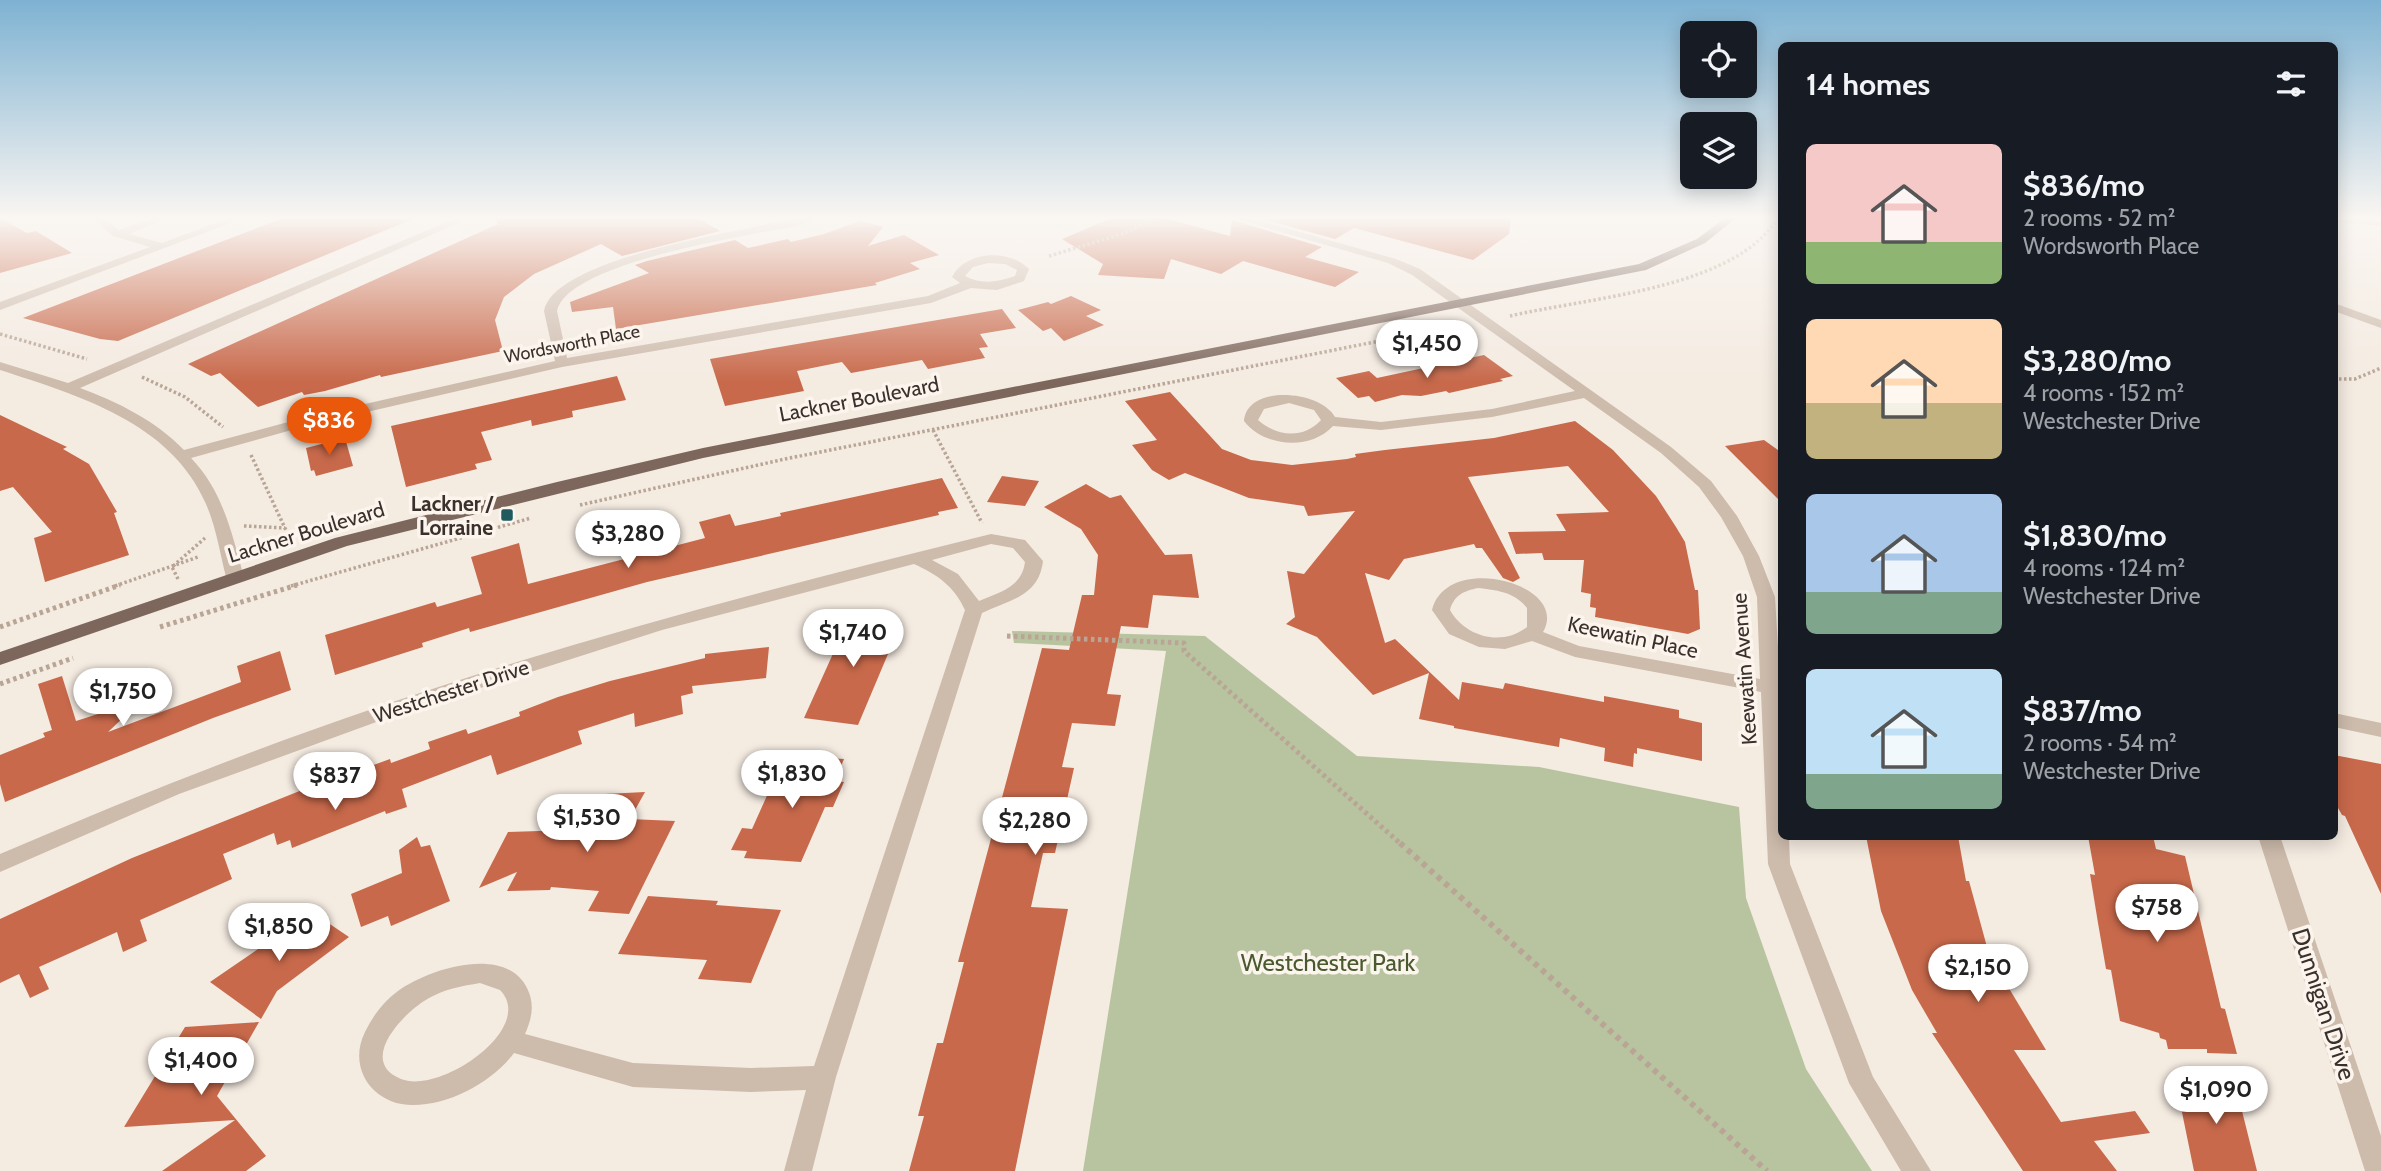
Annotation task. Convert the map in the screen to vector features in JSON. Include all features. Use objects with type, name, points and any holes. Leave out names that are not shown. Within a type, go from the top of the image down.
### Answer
[{"type":"main road","name":"Lackner Boulevard","points":[[0,659],[341,542],[702,453],[1614,273]]},
{"type":"street","points":[[0,306],[89,273]]},
{"type":"street","points":[[69,388],[338,273]]},
{"type":"street","points":[[562,363],[550,310],[555,297],[573,281],[592,273]]},
{"type":"street","name":"Wordsworth Place","points":[[959,273],[958,277],[971,284]]},
{"type":"street","name":"Wordsworth Place","points":[[184,454],[303,422],[562,363],[931,299],[971,284],[1008,284],[1020,278],[1022,273]]},
{"type":"street","name":"Keewatin Avenue","points":[[1417,273],[1666,450],[1705,484],[1729,516],[1751,556],[1766,597],[1779,864],[1862,1083],[1917,1171]]},
{"type":"street","points":[[2338,308],[2381,324]]},
{"type":"street","points":[[0,366],[69,388],[133,415],[184,454],[211,496],[236,577]]},
{"type":"street","points":[[1329,421],[1381,426],[1492,413],[1587,393]]},
{"type":"street","points":[[1289,399],[1318,405],[1328,415],[1329,421],[1324,429],[1315,434],[1278,437],[1257,428],[1251,415],[1265,403],[1289,399]]},
{"type":"street","points":[[974,610],[1018,590],[1032,577],[1034,561],[1019,544],[991,539]]},
{"type":"street","name":"Westchester Drive","points":[[0,863],[172,789],[383,712],[656,626],[991,539]]},
{"type":"street","points":[[798,1171],[823,1077],[974,610],[964,589],[948,574],[916,559]]},
{"type":"street","name":"Keewatin Place","points":[[1531,634],[1538,626],[1538,611],[1531,601],[1511,589],[1495,584],[1464,585],[1451,590],[1443,600],[1441,610],[1444,618],[1466,636],[1502,643],[1518,641],[1531,634],[1575,651],[1769,687]]},
{"type":"street","points":[[2338,721],[2381,730]]},
{"type":"street","name":"Dunnigan Drive","points":[[2270,840],[2379,1171]]},
{"type":"street","points":[[480,973],[505,980],[517,992],[520,1001],[519,1020],[510,1041],[486,1065],[462,1081],[434,1091],[412,1093],[391,1088],[376,1076],[370,1061],[373,1041],[385,1020],[404,1001],[430,984],[456,975],[480,973]]},
{"type":"street","points":[[510,1041],[633,1075],[751,1080],[823,1077]]},
{"type":"path","points":[[1510,316],[1539,309]]},
{"type":"path","points":[[574,507],[785,459],[1467,324]]},
{"type":"path","points":[[0,334],[97,362]]},
{"type":"path","points":[[2338,379],[2358,380],[2370,371],[2381,368]]},
{"type":"path","points":[[135,374],[185,397],[217,420],[228,433]]},
{"type":"path","points":[[933,430],[991,539]]},
{"type":"path","points":[[247,450],[291,540]]},
{"type":"path","points":[[148,631],[363,564],[536,516]]},
{"type":"path","points":[[172,568],[220,524],[285,528]]},
{"type":"path","points":[[0,627],[198,558]]},
{"type":"path","points":[[172,568],[177,574]]},
{"type":"path","points":[[1007,636],[1184,643],[1184,651],[1767,1171]]},
{"type":"path","points":[[0,684],[76,656]]},
{"type":"green space","name":"Westchester Park","points":[[1012,631],[1205,636],[1357,756],[1539,767],[1739,807],[1746,898],[1806,1069],[1872,1171],[1083,1171],[1166,651],[1014,643]]},
{"type":"building","points":[[141,273],[283,273],[118,341],[100,339],[23,318]]},
{"type":"building","points":[[390,273],[537,273],[504,297],[495,320],[503,351],[381,377],[380,375],[325,391],[304,395],[302,392],[258,407],[220,373],[211,376],[188,364]]},
{"type":"building","points":[[649,273],[908,273],[875,283],[877,285],[616,329],[613,307],[572,312],[570,302]]},
{"type":"building","points":[[1099,273],[1166,273],[1164,279],[1098,275]]},
{"type":"building","points":[[1284,273],[1358,273],[1335,287]]},
{"type":"building","points":[[1071,296],[1101,310],[1086,316],[1104,325],[1064,341],[1051,328],[1043,331],[1018,310],[1048,302],[1051,304]]},
{"type":"building","points":[[1002,309],[1016,328],[980,334],[988,347],[979,348],[985,358],[928,369],[922,360],[851,373],[842,362],[797,371],[804,391],[725,406],[710,359]]},
{"type":"building","points":[[1484,355],[1513,376],[1500,379],[1503,381],[1449,393],[1446,391],[1421,396],[1402,395],[1375,402],[1369,396],[1358,398],[1336,378],[1369,371],[1377,378]]},
{"type":"building","points":[[617,376],[626,400],[572,411],[573,417],[532,426],[531,420],[481,432],[492,460],[475,464],[477,469],[406,487],[391,426]]},
{"type":"building","points":[[1170,392],[1222,449],[1251,460],[1292,465],[1347,459],[1356,457],[1355,454],[1494,438],[1575,421],[1613,450],[1656,496],[1676,527],[1685,542],[1695,590],[1698,590],[1700,629],[1688,634],[1595,617],[1596,608],[1590,607],[1591,594],[1581,592],[1584,560],[1544,560],[1542,553],[1516,554],[1508,532],[1566,531],[1556,514],[1609,512],[1568,466],[1468,477],[1520,578],[1513,582],[1503,578],[1482,548],[1476,548],[1474,544],[1404,559],[1389,580],[1365,573],[1385,643],[1395,639],[1459,700],[1462,682],[1503,689],[1505,683],[1604,702],[1604,696],[1679,710],[1679,718],[1702,723],[1702,761],[1637,748],[1633,767],[1604,761],[1605,748],[1560,738],[1559,747],[1419,719],[1429,673],[1373,695],[1317,637],[1286,624],[1295,617],[1287,571],[1304,574],[1355,511],[1308,516],[1304,506],[1249,498],[1185,473],[1169,480],[1152,470],[1132,445],[1157,440],[1125,401]]},
{"type":"building","points":[[0,415],[67,447],[63,449],[89,464],[117,512],[114,513],[129,555],[45,582],[34,538],[52,532],[13,487],[0,491]]},
{"type":"building","points":[[345,438],[353,466],[316,476],[314,470],[311,471],[306,448]]},
{"type":"building","points":[[1764,440],[1778,450],[1778,499],[1725,446]]},
{"type":"building","points":[[1002,476],[1039,481],[1025,506],[987,502]]},
{"type":"building","points":[[942,478],[958,508],[938,512],[939,515],[647,582],[470,632],[469,628],[422,643],[423,647],[335,675],[325,635],[435,602],[437,607],[482,594],[471,557],[519,543],[528,584],[705,538],[699,522],[730,514],[735,526],[781,516],[780,513]]},
{"type":"building","points":[[1086,484],[1110,498],[1121,495],[1165,555],[1192,554],[1199,598],[1153,595],[1148,628],[1121,626],[1107,694],[1121,695],[1115,726],[1072,723],[1062,767],[1074,768],[1068,795],[1055,853],[1043,853],[1031,907],[1068,909],[1015,1171],[909,1171],[924,1116],[918,1116],[937,1043],[943,1043],[964,962],[958,962],[1042,648],[1069,650],[1082,595],[1094,595],[1098,555],[1081,529],[1044,507]]},
{"type":"building","points":[[886,611],[896,635],[858,725],[804,718],[836,647],[834,641],[843,621]]},
{"type":"building","points":[[769,647],[766,678],[692,686],[693,693],[681,696],[683,714],[635,727],[634,713],[578,731],[582,744],[497,775],[491,755],[402,789],[407,807],[386,814],[385,811],[292,848],[290,840],[277,845],[274,833],[223,854],[232,879],[140,920],[147,941],[123,952],[117,932],[39,967],[49,989],[30,998],[19,974],[0,983],[0,919],[132,858],[357,768],[357,771],[390,759],[391,763],[430,749],[428,742],[466,729],[468,734],[520,716],[519,712],[558,697],[610,681],[705,658],[705,654]]},
{"type":"building","points":[[280,651],[291,690],[213,718],[5,802],[0,784],[0,755],[45,737],[43,733],[52,730],[38,684],[62,676],[76,721],[142,700],[108,732],[241,682],[237,666]]},
{"type":"building","points":[[791,756],[844,759],[835,781],[844,782],[833,807],[825,807],[801,862],[744,858],[747,851],[731,850],[742,828],[752,829],[778,771],[784,771]]},
{"type":"building","points":[[2338,756],[2381,764],[2381,894],[2345,816],[2338,808]]},
{"type":"building","points":[[645,792],[630,819],[675,821],[629,914],[588,911],[599,891],[551,887],[550,890],[507,891],[517,872],[479,888],[508,832],[571,830],[585,795]]},
{"type":"building","points":[[417,837],[421,847],[430,845],[450,901],[391,926],[388,916],[361,927],[351,894],[402,873],[399,850]]},
{"type":"building","points":[[1867,840],[1959,840],[1966,881],[1969,881],[1987,947],[2003,948],[2015,981],[2004,980],[2046,1050],[2014,1050],[2061,1122],[2135,1111],[2150,1133],[2094,1141],[2117,1171],[2023,1171],[1932,1033],[1937,1033],[1912,990],[1881,911]]},
{"type":"building","points":[[2089,840],[2154,840],[2156,849],[2185,856],[2221,1008],[2225,1009],[2237,1054],[2207,1053],[2207,1049],[2168,1049],[2166,1040],[2160,1038],[2159,1033],[2120,1021],[2111,970],[2106,969],[2098,923],[2090,874],[2095,875]]},
{"type":"building","points":[[648,896],[718,901],[716,905],[781,910],[751,983],[698,979],[707,960],[618,954]]},
{"type":"building","points":[[312,912],[349,937],[277,991],[261,1019],[210,982]]},
{"type":"building","points":[[259,1022],[217,1096],[266,1156],[246,1171],[162,1171],[235,1120],[124,1127],[185,1027]]},
{"type":"building","points":[[2234,1079],[2257,1171],[2194,1171],[2176,1083]]},
{"type":"place","name":"Lackner / Lorraine","points":[[507,515]]}]
